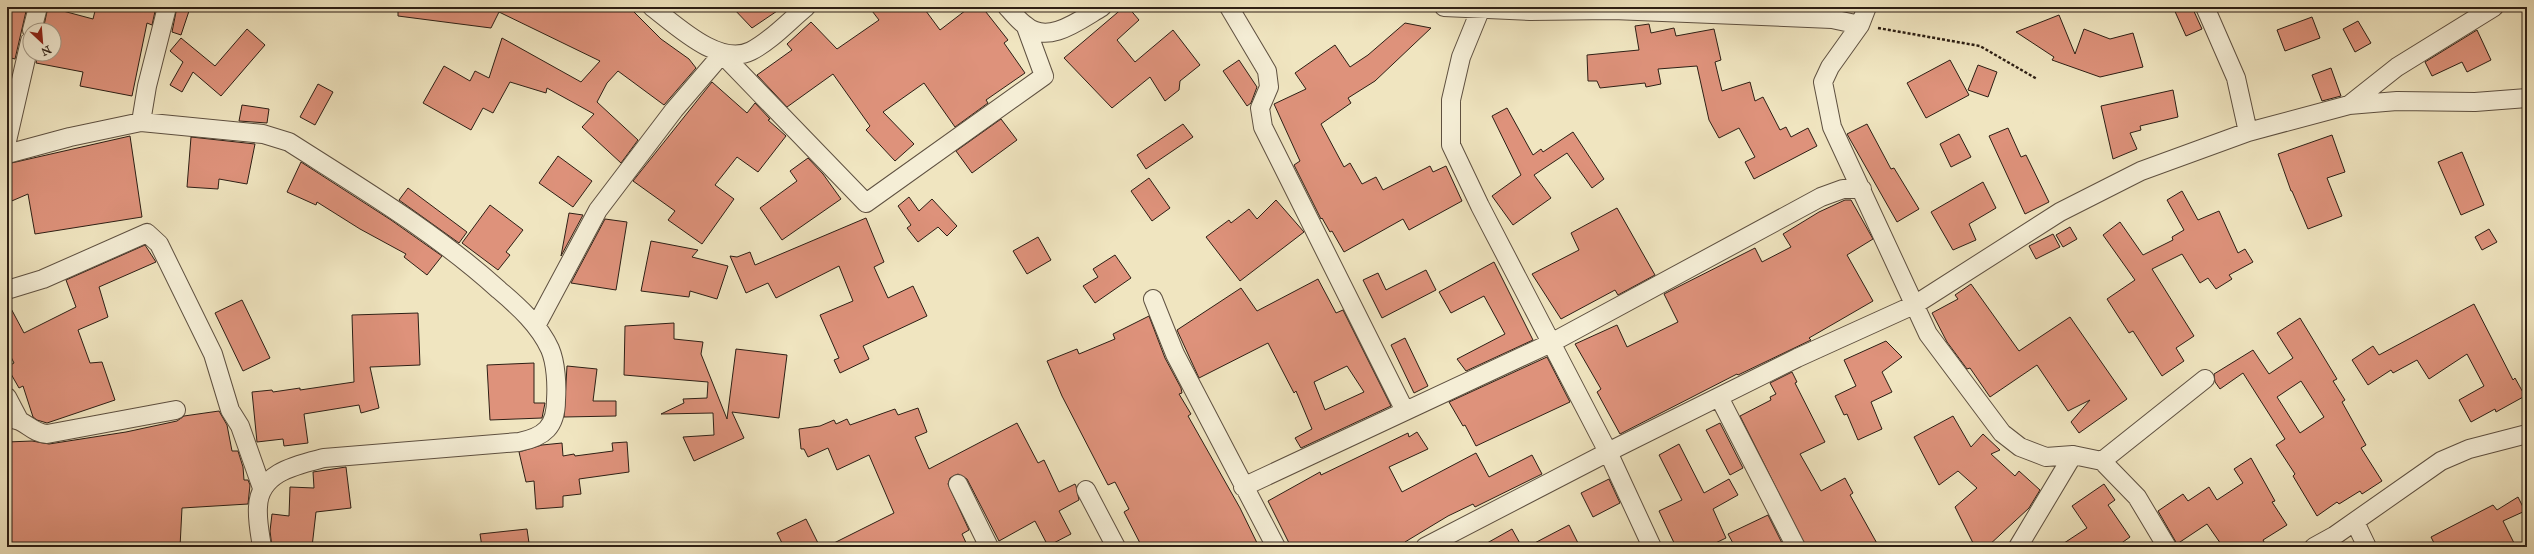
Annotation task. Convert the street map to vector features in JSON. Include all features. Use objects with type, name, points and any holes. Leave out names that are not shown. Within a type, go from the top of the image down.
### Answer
[{"type":"street","points":[[34,22],[38,7]]},
{"type":"street","points":[[141,122],[147,86],[167,7]]},
{"type":"street","points":[[652,7],[689,35],[722,54],[866,203],[1044,76],[1026,27],[1007,7]]},
{"type":"street","points":[[536,326],[598,210],[674,110],[722,54],[738,54],[750,51],[806,7]]},
{"type":"street","points":[[1026,27],[1044,33],[1063,30],[1102,7]]},
{"type":"street","points":[[1229,7],[1267,71],[1269,87],[1260,108],[1264,127],[1406,411]]},
{"type":"street","points":[[1444,7],[1530,11],[1613,10],[1824,18],[1860,25]]},
{"type":"street","points":[[1867,7],[1860,25],[1830,67],[1823,82],[1824,98],[1832,126],[1916,304],[1928,334],[2002,433],[2020,448],[2046,457],[2073,455],[2102,461],[2137,497],[2167,547]]},
{"type":"street","points":[[2205,7],[2236,78],[2248,132]]},
{"type":"street","points":[[2349,105],[2397,67],[2494,7]]},
{"type":"street","points":[[1481,8],[1461,58],[1451,100],[1451,145],[1608,452],[1652,547]]},
{"type":"street","points":[[7,141],[25,62]]},
{"type":"street","points":[[1425,547],[1718,397],[1916,304],[2060,212],[2141,171],[2248,132],[2349,105],[2397,102],[2475,102],[2527,98]]},
{"type":"street","points":[[7,154],[70,137],[141,122],[255,132],[289,142],[456,252],[519,307],[536,326],[550,350],[557,388],[556,412],[548,429],[535,439],[519,442],[324,458],[293,466],[273,476],[262,488],[258,506],[262,547]]},
{"type":"street","points":[[1243,486],[1551,343],[1821,197],[1843,189],[1862,189]]},
{"type":"street","points":[[7,290],[43,278],[147,233],[159,244],[213,354],[230,410],[240,426],[262,488]]},
{"type":"street","points":[[1153,299],[1175,354],[1276,547]]},
{"type":"street","points":[[2102,461],[2205,379]]},
{"type":"street","points":[[7,397],[13,418],[36,432],[47,434],[176,410]]},
{"type":"street","points":[[1718,397],[1796,547]]},
{"type":"street","points":[[2314,547],[2355,522],[2441,461],[2469,449],[2525,440]]},
{"type":"street","points":[[2018,547],[2073,455]]},
{"type":"street","points":[[958,484],[989,547]]},
{"type":"street","points":[[1086,490],[1116,547]]},
{"type":"street","points":[[2355,522],[2367,547]]},
{"type":"path","points":[[1860,25],[1980,46],[2037,79]]},
{"type":"building","points":[[7,7],[27,7],[24,22],[22,22],[22,29],[15,59],[7,57]]},
{"type":"building","points":[[48,7],[93,19],[96,7],[156,7],[152,25],[147,23],[132,96],[80,86],[83,72],[36,63],[62,62],[62,22],[45,22]]},
{"type":"building","points":[[177,7],[189,11],[181,35],[172,32]]},
{"type":"building","points":[[398,7],[629,7],[661,39],[689,59],[696,68],[664,105],[618,71],[607,83],[597,102],[638,140],[621,163],[582,127],[594,114],[547,88],[546,93],[510,82],[493,113],[483,108],[471,130],[423,103],[444,66],[470,81],[475,71],[489,78],[502,38],[581,82],[600,61],[499,12],[491,28],[398,16]]},
{"type":"building","points":[[732,7],[783,7],[752,28]]},
{"type":"building","points":[[869,7],[923,7],[940,30],[970,7],[982,7],[1008,40],[1004,43],[1025,73],[986,100],[988,103],[955,127],[924,83],[883,112],[914,144],[895,161],[866,130],[870,126],[833,74],[787,107],[757,75],[792,50],[787,44],[811,22],[837,49],[879,20]]},
{"type":"building","points":[[1124,7],[1128,7],[1139,20],[1117,40],[1135,62],[1173,30],[1200,65],[1180,81],[1179,90],[1165,101],[1150,77],[1112,108],[1064,58]]},
{"type":"building","points":[[2173,7],[2192,7],[2202,29],[2186,36]]},
{"type":"building","points":[[2059,15],[2075,54],[2084,29],[2110,39],[2133,33],[2143,67],[2100,77],[2052,60],[2054,57],[2016,32]]},
{"type":"building","points":[[2312,17],[2320,38],[2285,51],[2277,30]]},
{"type":"building","points":[[2358,21],[2371,43],[2355,52],[2343,29]]},
{"type":"building","points":[[1405,23],[1431,28],[1375,81],[1348,98],[1351,103],[1321,124],[1344,167],[1350,163],[1362,184],[1376,177],[1383,190],[1430,166],[1433,172],[1446,166],[1462,201],[1409,230],[1403,219],[1344,252],[1332,231],[1330,232],[1322,218],[1321,219],[1294,165],[1300,161],[1274,104],[1306,89],[1295,73],[1335,45],[1350,67],[1368,55]]},
{"type":"building","points":[[1649,24],[1651,33],[1674,28],[1676,36],[1714,29],[1721,60],[1715,62],[1722,91],[1750,82],[1755,101],[1763,97],[1780,130],[1786,127],[1791,137],[1808,128],[1817,146],[1754,179],[1745,162],[1755,157],[1739,128],[1719,138],[1709,120],[1697,66],[1658,69],[1661,84],[1646,87],[1645,83],[1600,88],[1597,81],[1588,81],[1587,55],[1639,50],[1635,26]]},
{"type":"building","points":[[247,29],[265,45],[221,96],[193,72],[182,92],[170,85],[183,62],[170,51],[181,38],[215,66]]},
{"type":"building","points":[[2477,30],[2491,60],[2467,72],[2462,62],[2432,76],[2425,62]]},
{"type":"building","points":[[1239,60],[1257,87],[1251,103],[1247,106],[1223,71]]},
{"type":"building","points":[[1950,60],[1969,95],[1926,118],[1907,83]]},
{"type":"building","points":[[1978,65],[1997,72],[1988,97],[1968,90]]},
{"type":"building","points":[[2331,68],[2341,96],[2322,101],[2312,75]]},
{"type":"building","points":[[712,82],[747,113],[755,103],[770,119],[768,120],[786,136],[758,172],[737,157],[715,185],[734,199],[702,244],[668,220],[675,211],[633,181]]},
{"type":"building","points":[[318,84],[333,92],[315,125],[300,117]]},
{"type":"building","points":[[2173,90],[2178,117],[2140,126],[2141,130],[2130,133],[2137,149],[2113,159],[2101,106]]},
{"type":"building","points":[[242,105],[269,109],[267,123],[239,121]]},
{"type":"building","points":[[1507,108],[1533,155],[1541,149],[1543,152],[1573,132],[1604,179],[1592,188],[1567,153],[1534,175],[1551,198],[1513,225],[1492,196],[1521,175],[1492,116]]},
{"type":"building","points":[[1001,119],[1017,140],[972,173],[956,151]]},
{"type":"building","points":[[1183,124],[1193,137],[1146,169],[1137,155]]},
{"type":"building","points":[[1867,124],[1891,169],[1894,168],[1919,209],[1897,222],[1847,134]]},
{"type":"building","points":[[2008,128],[2021,157],[2026,155],[2049,202],[2025,214],[1989,136]]},
{"type":"building","points":[[1959,134],[1971,157],[1951,167],[1940,144]]},
{"type":"building","points":[[2332,135],[2345,172],[2327,178],[2342,216],[2308,229],[2291,191],[2278,154]]},
{"type":"building","points":[[130,136],[142,217],[35,234],[28,194],[7,203],[7,164]]},
{"type":"building","points":[[191,137],[255,144],[247,184],[219,179],[218,189],[187,187]]},
{"type":"building","points":[[2462,152],[2484,205],[2461,215],[2438,162]]},
{"type":"building","points":[[558,156],[592,181],[573,207],[539,183]]},
{"type":"building","points":[[808,158],[823,174],[841,199],[782,240],[760,208],[797,181],[790,171]]},
{"type":"building","points":[[301,162],[391,220],[442,256],[427,275],[404,257],[406,254],[360,229],[317,202],[316,205],[287,192]]},
{"type":"building","points":[[1149,178],[1170,208],[1152,221],[1131,191]]},
{"type":"building","points":[[1983,182],[1996,208],[1969,224],[1976,240],[1953,250],[1931,212]]},
{"type":"building","points":[[408,188],[467,232],[459,243],[399,200]]},
{"type":"building","points":[[2182,191],[2198,220],[2219,211],[2238,253],[2245,249],[2253,262],[2229,275],[2232,279],[2216,289],[2208,278],[2200,283],[2182,254],[2152,269],[2194,336],[2176,348],[2184,361],[2162,376],[2133,331],[2129,333],[2107,299],[2135,280],[2103,235],[2120,222],[2143,255],[2173,240],[2172,237],[2184,230],[2167,200]]},
{"type":"building","points":[[909,197],[919,211],[932,199],[957,226],[947,236],[938,227],[918,242],[907,228],[911,225],[898,206]]},
{"type":"building","points":[[1276,200],[1304,232],[1240,281],[1206,237],[1229,220],[1231,223],[1249,209],[1257,219]]},
{"type":"building","points":[[1845,200],[1851,200],[1873,239],[1847,255],[1873,301],[1809,338],[1811,340],[1738,375],[1737,374],[1620,434],[1597,392],[1601,389],[1575,344],[1617,325],[1627,347],[1678,322],[1664,294],[1755,248],[1762,262],[1791,247],[1783,234],[1819,212]]},
{"type":"building","points":[[490,205],[523,230],[506,252],[510,255],[498,270],[462,243]]},
{"type":"building","points":[[1617,208],[1655,275],[1618,295],[1615,290],[1561,319],[1532,274],[1579,250],[1571,233]]},
{"type":"building","points":[[569,213],[583,215],[561,256]]},
{"type":"building","points":[[866,218],[884,262],[874,267],[888,298],[913,286],[927,316],[863,346],[869,359],[840,373],[834,360],[839,358],[820,315],[853,301],[839,266],[776,298],[768,283],[746,293],[730,256],[737,257],[750,252],[755,265]]},
{"type":"building","points":[[605,219],[627,222],[616,290],[571,283]]},
{"type":"building","points":[[2070,227],[2077,239],[2063,247],[2056,235]]},
{"type":"building","points":[[2489,229],[2497,242],[2482,250],[2475,237]]},
{"type":"building","points":[[2053,234],[2060,247],[2036,259],[2029,246]]},
{"type":"building","points":[[1038,237],[1051,260],[1027,274],[1013,251]]},
{"type":"building","points":[[651,241],[698,250],[692,257],[728,266],[717,299],[690,291],[689,297],[641,291]]},
{"type":"building","points":[[145,245],[156,262],[99,287],[108,317],[78,330],[90,363],[102,362],[115,400],[47,423],[37,420],[33,417],[23,386],[19,388],[7,367],[14,363],[7,349],[7,301],[24,333],[76,307],[66,280]]},
{"type":"building","points":[[1115,255],[1131,278],[1095,303],[1083,286],[1098,277],[1093,269]]},
{"type":"building","points":[[1494,262],[1533,340],[1466,371],[1457,359],[1505,334],[1484,296],[1451,313],[1439,292]]},
{"type":"building","points":[[1426,270],[1436,290],[1382,318],[1363,280],[1378,273],[1386,290]]},
{"type":"building","points":[[1318,279],[1336,313],[1343,310],[1391,406],[1301,448],[1295,438],[1312,429],[1296,391],[1294,393],[1268,343],[1199,378],[1177,330],[1241,288],[1257,311]],"holes":[[[1347,366],[1364,392],[1325,410],[1314,382]]]},
{"type":"building","points":[[1971,284],[2019,351],[2070,317],[2127,399],[2079,433],[2071,422],[2090,400],[2068,411],[2037,365],[1990,397],[1970,368],[1967,369],[1947,342],[1932,313],[1958,299],[1955,295]]},
{"type":"building","points":[[242,300],[270,358],[243,371],[215,313]]},
{"type":"building","points":[[2474,304],[2513,380],[2515,378],[2525,396],[2496,412],[2495,409],[2471,422],[2459,400],[2484,386],[2467,354],[2429,379],[2417,360],[2393,373],[2391,370],[2368,385],[2352,360],[2373,346],[2379,355]]},
{"type":"building","points":[[418,313],[420,365],[370,367],[379,408],[361,413],[359,405],[304,414],[308,443],[284,446],[283,439],[257,442],[252,392],[272,390],[273,392],[300,388],[300,390],[354,382],[352,315]]},
{"type":"building","points":[[1149,316],[1165,358],[1181,388],[1182,393],[1179,394],[1191,414],[1188,416],[1240,508],[1259,547],[1142,547],[1124,512],[1129,509],[1115,482],[1108,485],[1062,396],[1047,361],[1077,349],[1079,354],[1115,339],[1113,334]]},
{"type":"building","points":[[2300,318],[2337,379],[2333,381],[2345,400],[2342,402],[2366,445],[2361,448],[2382,481],[2362,494],[2360,491],[2339,504],[2337,502],[2317,516],[2293,476],[2295,474],[2276,445],[2285,439],[2243,373],[2220,389],[2215,382],[2214,374],[2253,350],[2269,374],[2293,358],[2277,333]],"holes":[[[2301,381],[2324,417],[2300,433],[2277,397]]]},
{"type":"building","points":[[674,323],[674,339],[703,342],[701,354],[727,419],[736,349],[787,355],[779,418],[732,412],[744,438],[694,461],[683,437],[714,435],[713,413],[661,414],[684,403],[683,399],[707,398],[708,382],[624,375],[625,326]]},
{"type":"building","points":[[1405,338],[1428,386],[1414,393],[1391,345]]},
{"type":"building","points":[[1886,341],[1902,357],[1882,372],[1892,392],[1871,402],[1882,429],[1858,440],[1847,414],[1844,415],[1835,396],[1856,386],[1844,360]]},
{"type":"building","points":[[1547,357],[1570,402],[1476,446],[1465,425],[1463,426],[1449,402]]},
{"type":"building","points":[[534,363],[534,403],[545,403],[542,418],[490,420],[487,365]]},
{"type":"building","points":[[567,366],[597,369],[593,401],[616,401],[616,416],[564,417]]},
{"type":"building","points":[[1792,372],[1797,382],[1795,383],[1825,442],[1800,454],[1821,491],[1845,478],[1853,493],[1850,495],[1879,547],[1806,547],[1740,416],[1771,400],[1770,397],[1776,394],[1770,383]]},
{"type":"building","points":[[918,408],[927,432],[915,437],[929,469],[1017,423],[1038,463],[1044,460],[1059,492],[1075,484],[1076,486],[1079,500],[1059,511],[1071,534],[1048,546],[1035,521],[999,541],[967,479],[958,474],[950,478],[948,484],[969,530],[962,534],[968,547],[826,547],[894,513],[869,455],[837,470],[828,448],[808,457],[804,449],[801,449],[799,429],[820,426],[834,420],[836,424],[847,419],[850,425],[895,409],[898,415]]},
{"type":"building","points":[[219,411],[227,425],[232,451],[238,451],[243,467],[244,480],[248,480],[250,485],[248,504],[182,508],[180,547],[7,547],[7,442],[32,441],[49,444],[126,432],[177,421],[184,416]]},
{"type":"building","points":[[1953,416],[1971,447],[1983,434],[2000,450],[1991,454],[2015,476],[2019,471],[2040,490],[2029,508],[1987,547],[1975,547],[1955,507],[1977,488],[1958,471],[1939,485],[1914,437]]},
{"type":"building","points":[[1720,423],[1743,468],[1730,475],[1706,430]]},
{"type":"building","points":[[1417,432],[1428,449],[1389,467],[1402,492],[1476,453],[1489,477],[1532,455],[1542,474],[1475,507],[1473,504],[1448,516],[1405,542],[1408,547],[1291,547],[1268,501],[1320,472],[1321,475],[1408,433],[1409,437]]},
{"type":"building","points":[[627,442],[629,472],[579,479],[581,494],[563,496],[563,507],[536,509],[534,481],[526,482],[519,452],[542,445],[562,443],[563,456],[574,454],[575,456],[613,451],[612,443]]},
{"type":"building","points":[[1679,444],[1704,493],[1729,479],[1738,495],[1713,509],[1726,538],[1707,547],[1676,547],[1659,511],[1682,500],[1659,455]]},
{"type":"building","points":[[2251,458],[2275,501],[2272,502],[2287,525],[2263,540],[2267,547],[2223,547],[2207,524],[2177,544],[2158,511],[2183,494],[2188,501],[2209,487],[2217,500],[2243,483],[2234,469]]},
{"type":"building","points":[[346,467],[351,508],[316,512],[312,547],[272,547],[270,531],[272,514],[289,516],[290,487],[314,488],[313,472]]},
{"type":"building","points":[[1609,479],[1620,503],[1593,517],[1581,493]]},
{"type":"building","points":[[2104,484],[2115,500],[2108,505],[2130,537],[2116,547],[2058,547],[2087,528],[2072,506]]},
{"type":"building","points":[[2518,497],[2525,511],[2503,521],[2516,547],[2436,547],[2431,537],[2493,505],[2497,510]]},
{"type":"building","points":[[1768,515],[1784,547],[1735,547],[1728,534]]},
{"type":"building","points":[[806,519],[820,547],[784,547],[777,533]]},
{"type":"building","points":[[1569,525],[1580,547],[1527,547]]},
{"type":"building","points":[[527,529],[529,543],[482,547],[480,534]]},
{"type":"building","points":[[1512,529],[1522,547],[1480,547]]}]
